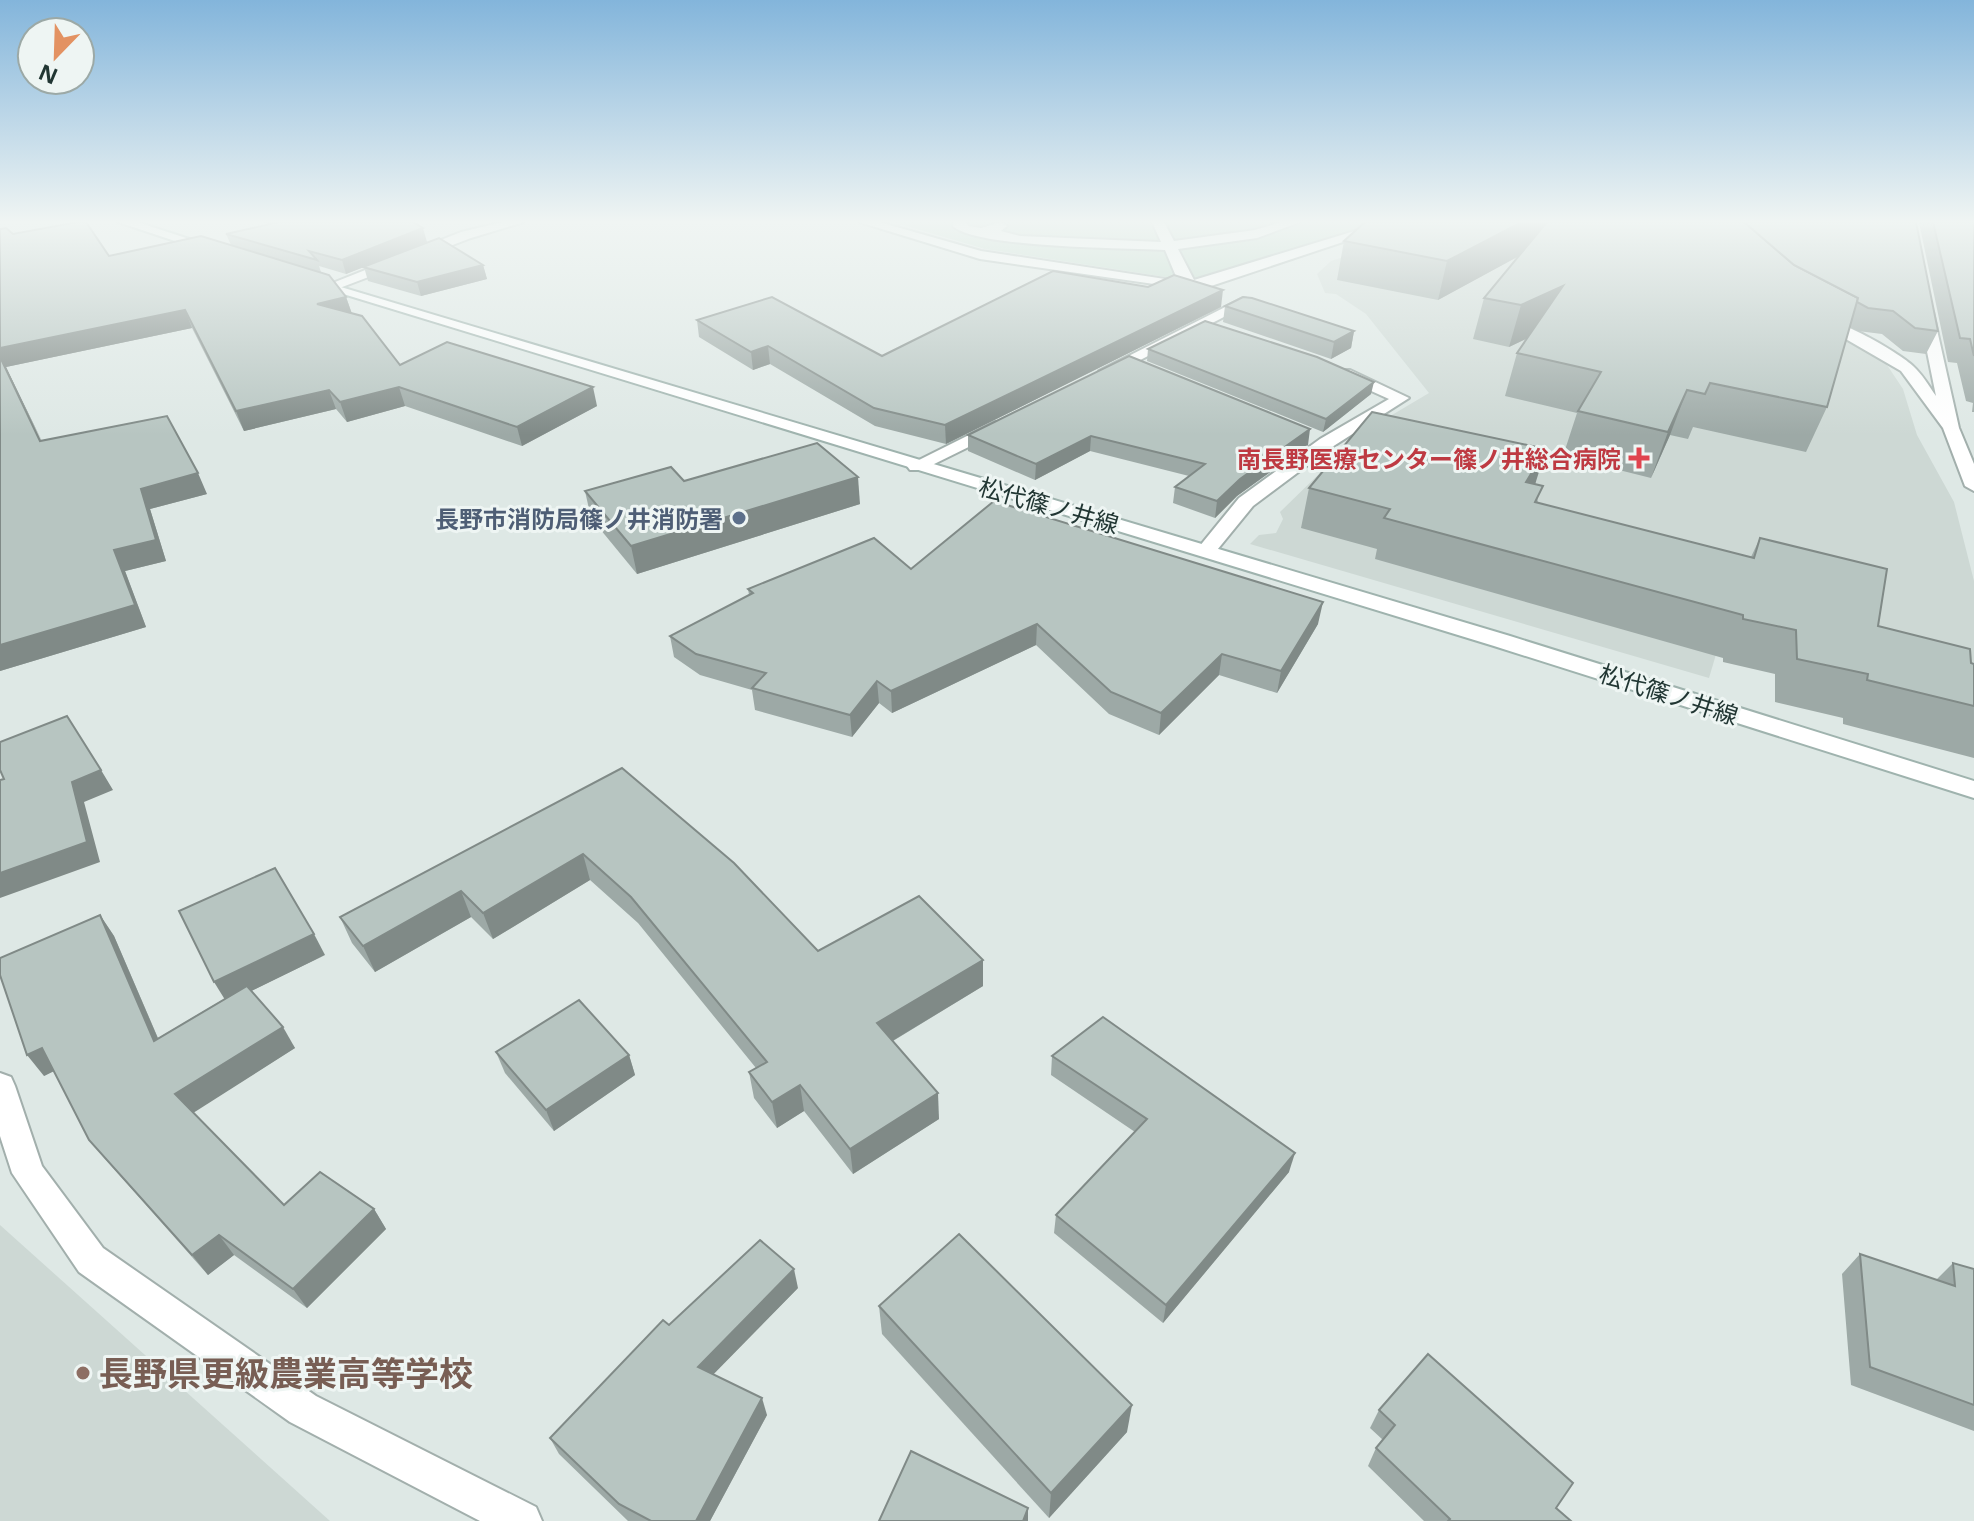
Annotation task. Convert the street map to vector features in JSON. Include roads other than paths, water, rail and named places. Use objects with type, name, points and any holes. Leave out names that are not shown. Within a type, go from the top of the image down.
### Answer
[{"type":"street","name":"松代篠ノ井線","points":[[355,293],[916,466],[1206,551],[1974,790]]},
{"type":"street","points":[[1085,382],[1213,327],[1248,301],[1223,293]]},
{"type":"street","points":[[1924,299],[1951,428],[1974,486]]},
{"type":"street","points":[[1810,314],[1866,342],[1907,368],[1951,428]]},
{"type":"street","points":[[1128,361],[1156,373]]},
{"type":"street","points":[[1206,551],[1246,502],[1319,440],[1401,398],[1334,368]]},
{"type":"street","points":[[916,466],[1015,417]]},
{"type":"street","points":[[0,1086],[28,1173],[91,1260],[303,1409],[522,1521]]},
{"type":"place","name":"南長野医療センター篠ノ井総合病院","points":[[1639,458]]},
{"type":"place","name":"長野市消防局篠ノ井消防署","points":[[739,518]]},
{"type":"place","name":"長野県更級農業高等学校","points":[[83,1373]]}]
